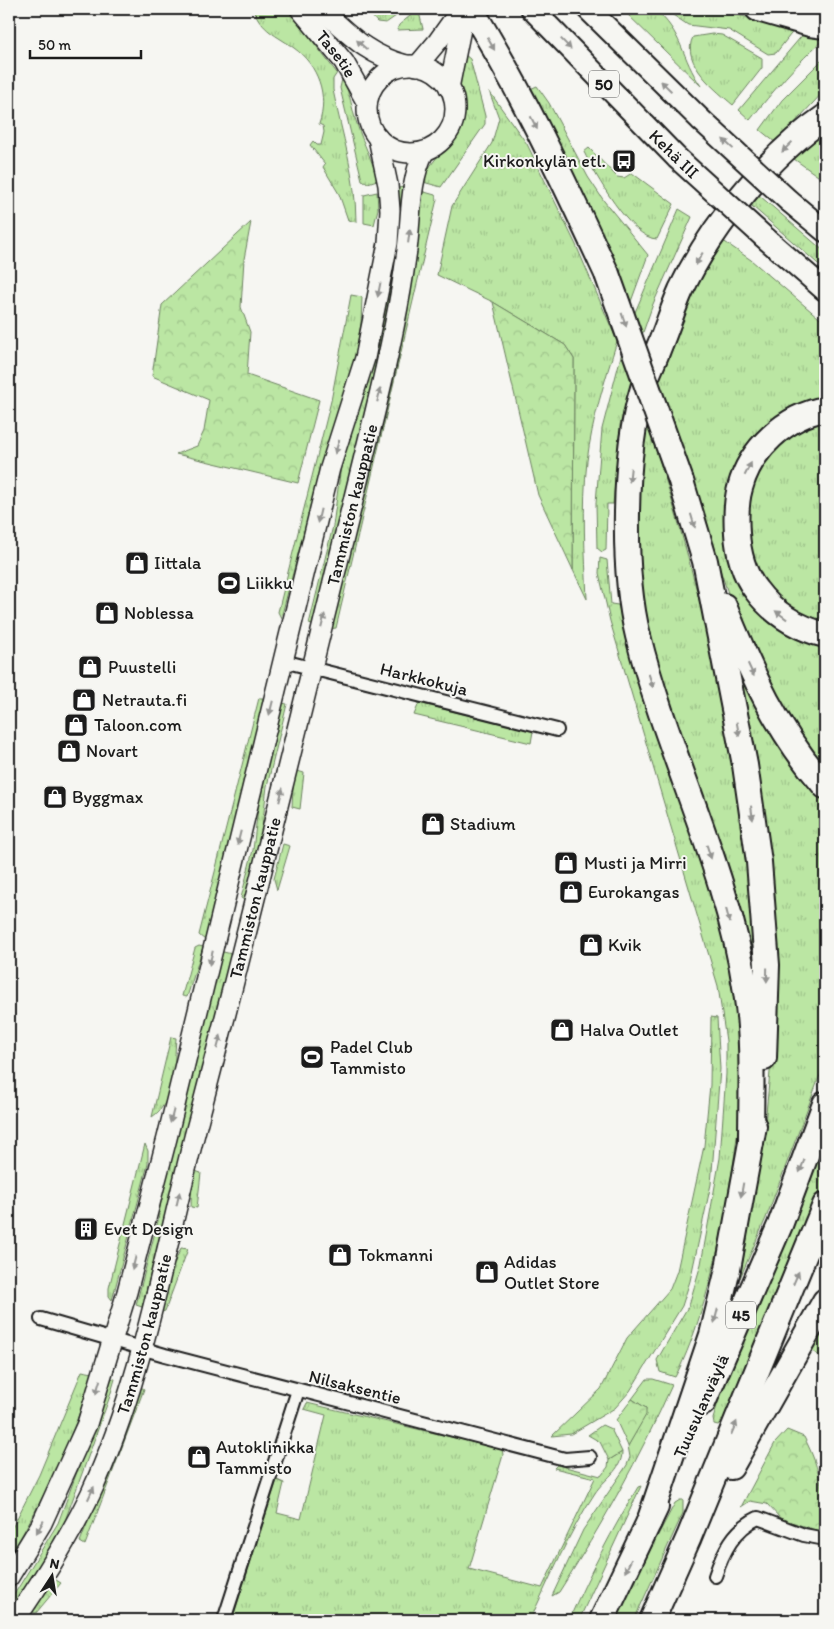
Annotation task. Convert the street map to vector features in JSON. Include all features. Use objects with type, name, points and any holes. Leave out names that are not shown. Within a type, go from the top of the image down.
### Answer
[{"type":"highway","points":[[471,9],[512,79],[560,173],[607,274],[681,481],[705,561],[745,765],[760,871],[767,966],[765,1052],[751,1142],[728,1269],[712,1335],[649,1522]]},
{"type":"highway","name":"Kehä III","points":[[532,9],[677,158],[825,290]]},
{"type":"highway","name":"50","points":[[588,9],[701,120],[825,232]]},
{"type":"highway","points":[[758,9],[810,24],[825,26]]},
{"type":"highway","points":[[768,9],[825,13]]},
{"type":"highway","points":[[751,1142],[751,1051],[746,993],[719,882],[668,733],[638,634],[632,602],[628,548],[629,478],[643,389],[682,290],[725,218],[775,158],[801,133],[825,117]]},
{"type":"highway","points":[[825,409],[799,418],[777,432],[762,447],[748,466],[740,488],[736,514],[738,543],[744,568],[756,590],[774,610],[793,623],[825,635]]},
{"type":"highway","points":[[705,561],[748,664],[772,714],[805,763],[825,786]]},
{"type":"highway","name":"Tuusulanväylä","points":[[602,1620],[695,1421],[780,1225],[825,1104]]},
{"type":"highway","name":"45","points":[[652,1620],[825,1205]]},
{"type":"highway","points":[[745,1443],[825,1250]]},
{"type":"highway","points":[[688,1537],[745,1443],[825,1301]]},
{"type":"main road","name":"Tasetie","points":[[300,9],[344,62],[367,103]]},
{"type":"main road","name":"Tasetie","points":[[321,9],[369,52],[385,60],[411,66]]},
{"type":"main road","points":[[411,66],[438,41],[461,9]]},
{"type":"main road","points":[[449,88],[465,9]]},
{"type":"main road","points":[[411,66],[432,70],[449,88],[453,98],[455,112],[452,124],[442,140],[424,152],[401,152],[389,148],[378,138],[370,126],[367,103],[372,88],[379,79],[390,71],[411,66]]},
{"type":"main road","name":"Tammiston kauppatie","points":[[9,1578],[42,1524],[87,1424],[112,1341],[167,1138],[330,468],[366,358],[388,244],[390,210],[388,185],[378,138]]},
{"type":"main road","name":"Tammiston kauppatie","points":[[15,1620],[68,1536],[90,1494],[107,1455],[141,1348],[252,917],[387,363],[406,257],[411,219],[412,185],[416,167],[424,152]]},
{"type":"street","name":"Harkkokuja","points":[[284,661],[556,730]]},
{"type":"street","name":"Nilsaksentie","points":[[41,1319],[112,1341],[565,1459],[590,1458]]},
{"type":"street","points":[[224,1620],[298,1390]]},
{"type":"street","points":[[715,1576],[723,1553],[736,1534],[758,1518],[804,1535],[825,1539]]},
{"type":"green space","points":[[253,9],[288,9],[337,73],[333,79],[333,90],[354,188],[356,222],[348,220],[339,194],[323,167],[325,164],[310,145],[313,141],[317,145],[321,145],[324,132],[323,126],[319,124],[323,103],[322,92],[315,72],[302,55],[265,28]]},
{"type":"green space","points":[[366,9],[406,9],[386,23],[377,22]]},
{"type":"green space","points":[[622,9],[654,9],[664,18],[676,36],[694,76],[701,86]]},
{"type":"green space","points":[[664,9],[716,9],[794,30],[776,53],[768,54],[729,30],[688,25]]},
{"type":"green space","points":[[416,11],[419,12],[423,29],[397,30],[399,25]]},
{"type":"green space","points":[[805,32],[825,35],[825,38],[767,98],[750,120],[739,110]]},
{"type":"green space","points":[[712,34],[722,35],[762,58],[762,68],[733,105],[702,76],[692,57],[690,47],[693,37]]},
{"type":"green space","points":[[465,55],[470,59],[485,116],[485,124],[441,187],[423,182],[430,166],[453,139],[461,124],[463,105],[459,71]]},
{"type":"green space","points":[[825,57],[825,90],[776,143],[760,130],[782,100]]},
{"type":"green space","points":[[342,79],[377,180],[368,183],[362,180],[340,88]]},
{"type":"green space","points":[[537,86],[549,103],[588,177],[604,201],[648,255],[629,307],[530,89]]},
{"type":"green space","points":[[489,91],[527,144],[576,245],[617,341],[596,415],[589,446],[585,478],[584,513],[587,599],[573,570],[574,359],[565,345],[493,302],[437,275],[452,206],[492,143],[499,118]]},
{"type":"green space","points":[[825,123],[825,181],[787,154]]},
{"type":"green space","points":[[589,148],[617,177],[624,178],[632,173],[674,204],[657,239],[647,236],[636,228],[614,203],[584,152]]},
{"type":"green space","points":[[404,187],[405,210],[389,315],[315,626],[309,624],[333,526],[341,466],[372,365],[398,188]]},
{"type":"green space","points":[[753,190],[825,252],[825,270],[745,200]]},
{"type":"green space","points":[[421,191],[435,195],[437,199],[336,628],[329,629]]},
{"type":"green space","points":[[377,192],[378,209],[374,225],[364,223],[364,195]]},
{"type":"green space","points":[[679,209],[692,217],[653,304],[641,338],[633,317]]},
{"type":"green space","points":[[251,222],[244,259],[241,307],[250,332],[247,375],[319,400],[298,483],[176,454],[197,446],[204,431],[209,400],[152,376],[162,305]]},
{"type":"green space","points":[[719,238],[751,260],[825,323],[825,401],[754,440],[734,565],[825,644],[825,777],[742,635],[655,375],[681,305]]},
{"type":"green space","points":[[351,295],[362,297],[361,324],[354,361],[318,479],[281,618],[278,612],[331,401]]},
{"type":"green space","points":[[493,302],[565,345],[574,359],[573,570],[538,495]]},
{"type":"green space","points":[[622,352],[632,379],[620,425],[613,504],[607,504],[606,550],[602,552],[597,548],[596,503],[602,429]]},
{"type":"green space","points":[[645,416],[668,486],[688,557],[722,700],[745,845],[752,918],[756,992],[649,648],[634,524]]},
{"type":"green space","points":[[825,419],[825,626],[778,602],[751,565],[743,521],[753,478],[775,446],[789,433]]},
{"type":"green space","points":[[600,558],[607,560],[611,604],[618,605],[661,750],[714,905],[732,973],[738,1009],[742,1067],[740,1111],[728,1199],[698,1322],[675,1377],[660,1372],[657,1360],[689,1305],[701,1264],[720,1158],[726,1074],[726,1041],[718,986],[610,621],[599,573]]},
{"type":"green space","points":[[734,666],[795,770],[825,802],[825,1062],[766,1218],[740,1278],[763,1145],[772,1051]]},
{"type":"green space","points":[[259,698],[263,698],[262,708],[205,940],[199,935]]},
{"type":"green space","points":[[282,703],[287,704],[267,786],[261,837],[246,900],[244,900],[241,898],[253,850],[261,783]]},
{"type":"green space","points":[[419,703],[533,731],[531,743],[414,715]]},
{"type":"green space","points":[[294,770],[304,773],[300,809],[292,807]]},
{"type":"green space","points":[[283,844],[290,846],[277,890],[274,879]]},
{"type":"green space","points":[[203,947],[187,997],[182,996],[195,948]]},
{"type":"green space","points":[[219,951],[232,954],[142,1307],[136,1305],[158,1221],[166,1166]]},
{"type":"green space","points":[[711,1017],[717,1018],[720,1069],[711,1184],[690,1281],[682,1306],[630,1391],[615,1408],[571,1434],[552,1436],[601,1389],[627,1338],[670,1289],[677,1271],[704,1146],[710,1085]]},
{"type":"green space","points":[[171,1037],[176,1038],[174,1070],[170,1092],[166,1102],[152,1117]]},
{"type":"green space","points":[[825,1140],[825,1182],[817,1205],[724,1421],[718,1425],[714,1424],[713,1419],[729,1366],[789,1231]]},
{"type":"green space","points":[[145,1144],[148,1151],[148,1164],[112,1300],[109,1296],[109,1288]]},
{"type":"green space","points":[[192,1170],[201,1173],[197,1208],[191,1207]]},
{"type":"green space","points":[[181,1248],[188,1249],[165,1311],[162,1312],[168,1277]]},
{"type":"green space","points":[[825,1324],[825,1351],[822,1357],[810,1350]]},
{"type":"green space","points":[[82,1371],[93,1373],[67,1444],[46,1490],[9,1557],[9,1534],[39,1475]]},
{"type":"green space","points":[[110,1378],[115,1379],[110,1396],[62,1529],[18,1602],[12,1598],[58,1523]]},
{"type":"green space","points":[[647,1379],[672,1385],[634,1464],[605,1516],[559,1592],[552,1596],[583,1530],[627,1465],[630,1457],[628,1446],[645,1415],[646,1408],[632,1399]]},
{"type":"green space","points":[[139,1386],[144,1389],[85,1545],[80,1542]]},
{"type":"green space","points":[[632,1399],[646,1408],[646,1415],[628,1446],[616,1420]]},
{"type":"green space","points":[[307,1403],[502,1449],[503,1455],[469,1569],[542,1588],[595,1478],[554,1468],[557,1465],[601,1476],[608,1467],[609,1460],[622,1452],[616,1469],[595,1493],[577,1523],[530,1620],[232,1620],[277,1480],[284,1483],[277,1513],[301,1519],[326,1415],[304,1409]]},
{"type":"green space","points":[[602,1425],[611,1429],[622,1452],[609,1460],[600,1442],[588,1435]]},
{"type":"green space","points":[[787,1430],[804,1437],[810,1449],[823,1495],[825,1533],[781,1519],[767,1504],[750,1501],[741,1507],[775,1443]]},
{"type":"green space","points":[[641,1486],[579,1620],[569,1620],[610,1536],[638,1487]]},
{"type":"green space","points":[[683,1500],[683,1513],[634,1620],[613,1620],[675,1503]]},
{"type":"green space","points":[[56,1580],[61,1583],[36,1613],[31,1612]]},
{"type":"place","name":"Kirkonkylän etl.","points":[[624,161]]},
{"type":"place","name":"Iittala","points":[[137,563]]},
{"type":"place","name":"Liikku","points":[[229,583]]},
{"type":"place","name":"Noblessa","points":[[107,613]]},
{"type":"place","name":"Puustelli","points":[[90,667]]},
{"type":"place","name":"Netrauta.fi","points":[[84,700]]},
{"type":"place","name":"Taloon.com","points":[[76,725]]},
{"type":"place","name":"Novart","points":[[69,751]]},
{"type":"place","name":"Byggmax","points":[[55,797]]},
{"type":"place","name":"Stadium","points":[[433,824]]},
{"type":"place","name":"Musti ja Mirri","points":[[566,863]]},
{"type":"place","name":"Eurokangas","points":[[571,892]]},
{"type":"place","name":"Kvik","points":[[591,945]]},
{"type":"place","name":"Halva Outlet","points":[[562,1030]]},
{"type":"place","name":"Padel Club Tammisto","points":[[312,1057]]},
{"type":"place","name":"Evet Design","points":[[86,1229]]},
{"type":"place","name":"Tokmanni","points":[[340,1255]]},
{"type":"place","name":"Adidas Outlet Store","points":[[487,1272]]},
{"type":"place","name":"Autoklinikka Tammisto","points":[[199,1457]]}]
